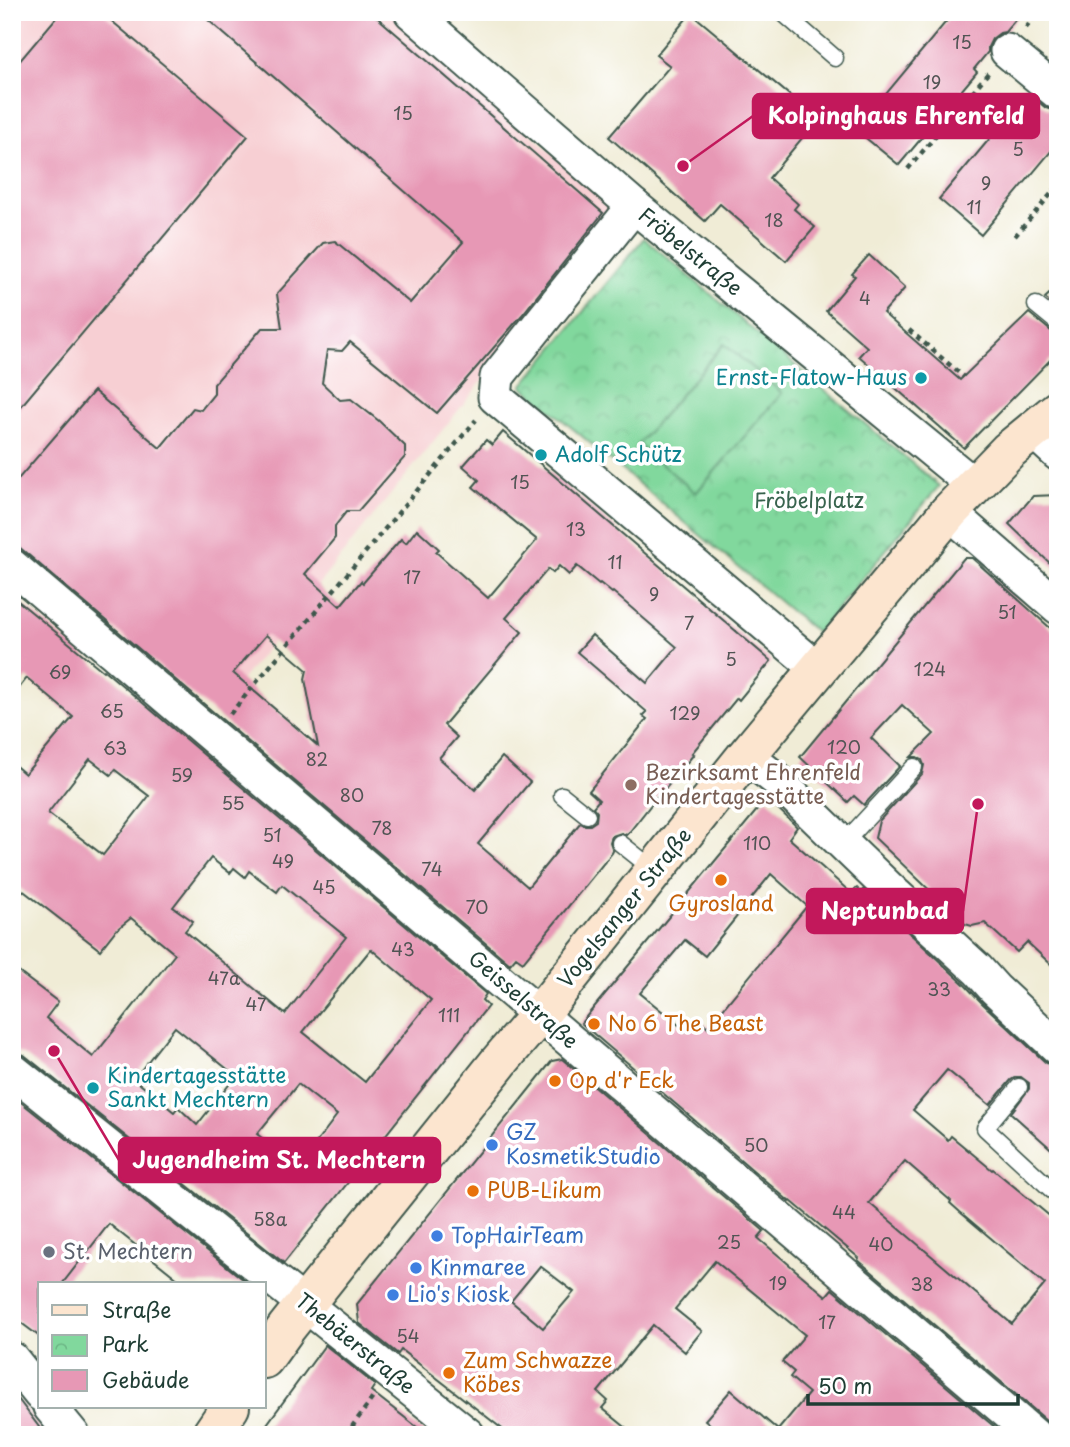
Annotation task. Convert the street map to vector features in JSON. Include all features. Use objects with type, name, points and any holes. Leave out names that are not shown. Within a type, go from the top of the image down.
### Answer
[{"type":"street","name":"Fröbelstraße","points":[[423,16],[962,499],[1058,607]]},
{"type":"street","points":[[1007,51],[1058,93]]},
{"type":"street","points":[[634,206],[497,377],[495,397],[818,669]]},
{"type":"street","name":"Vogelsanger Straße","points":[[266,1356],[499,1062],[540,1015],[818,669],[962,499],[1008,451],[1049,431]]},
{"type":"street","name":"Geisselstraße","points":[[12,566],[1034,1435]]},
{"type":"street","points":[[746,756],[776,780],[978,970],[1054,1046]]},
{"type":"street","name":"Thebäerstraße","points":[[12,1070],[468,1435]]},
{"type":"street","points":[[12,1359],[38,1392]]},
{"type":"street","points":[[51,1408],[73,1435]]},
{"type":"street","points":[[211,1435],[229,1408]]},
{"type":"lane","points":[[782,12],[835,58]]},
{"type":"lane","points":[[1036,305],[1058,323]]},
{"type":"lane","points":[[843,844],[914,767]]},
{"type":"lane","points":[[562,795],[587,816]]},
{"type":"lane","points":[[620,843],[654,870]]},
{"type":"lane","points":[[1019,1087],[985,1128],[1054,1191]]},
{"type":"path","points":[[908,169],[1038,12]]},
{"type":"path","points":[[1015,236],[1058,186]]},
{"type":"path","points":[[909,330],[964,377]]},
{"type":"path","points":[[211,736],[495,397]]},
{"type":"path","points":[[346,1435],[373,1398]]},
{"type":"shaded area","points":[[12,12],[394,12],[618,212],[214,714],[12,547]]},
{"type":"green space","name":"Fröbelplatz","points":[[644,238],[939,486],[817,633],[522,386]],"holes":[[[724,344],[696,493],[703,370]]]},
{"type":"green space","points":[[724,344],[782,393],[696,493],[638,444]]},
{"type":"building","points":[[61,12],[101,12],[248,136],[12,417],[12,70]]},
{"type":"building","points":[[199,12],[371,12],[603,213],[522,315],[437,413],[350,342],[342,351],[327,350],[322,383],[340,400],[351,399],[379,421],[405,446],[405,457],[358,511],[347,511],[335,526],[335,538],[305,574],[340,606],[401,539],[406,543],[417,529],[439,549],[436,552],[488,598],[537,540],[473,487],[479,480],[463,466],[486,440],[492,445],[503,432],[771,661],[739,700],[737,698],[627,835],[621,833],[612,836],[612,853],[523,962],[516,957],[510,964],[12,541],[12,486],[94,391],[160,448],[193,408],[201,410],[214,394],[214,384],[262,328],[282,328],[277,294],[323,243],[335,241],[410,303],[463,242]],"holes":[[[559,566],[569,575],[577,566],[613,592],[677,647],[647,683],[592,635],[577,652],[647,712],[643,716],[647,719],[589,791],[599,800],[593,807],[597,812],[596,821],[590,825],[580,823],[528,887],[478,844],[530,782],[502,757],[475,790],[439,758],[457,737],[444,725],[522,632],[506,618],[548,569],[553,573]],[[266,635],[307,670],[305,679],[318,746],[233,673]]]},
{"type":"building","points":[[954,12],[1022,12],[1005,32],[992,39],[988,52],[974,69],[977,72],[899,165],[856,130]]},
{"type":"building","points":[[691,13],[818,119],[769,178],[798,204],[794,209],[815,227],[786,261],[720,204],[705,221],[609,137],[670,66],[656,55]]},
{"type":"building","points":[[1030,95],[1046,108],[1058,112],[1058,143],[981,235],[939,199],[1017,106],[1019,108]]},
{"type":"building","name":"Ernst-Flatow-Haus","points":[[869,255],[905,288],[883,313],[960,380],[1029,313],[1051,331],[1058,333],[1058,352],[964,448],[859,356],[867,347],[826,311]]},
{"type":"building","points":[[1058,286],[1058,309],[1045,298]]},
{"type":"building","points":[[1058,495],[1058,571],[1009,524],[1033,496]]},
{"type":"building","points":[[964,558],[972,558],[1058,635],[1058,971],[1027,942],[1017,952],[985,923],[972,926],[965,924],[875,838],[879,821],[922,774],[922,760],[911,757],[934,734],[902,705],[871,738],[900,766],[864,805],[854,796],[848,802],[800,757]]},
{"type":"building","points":[[12,596],[104,670],[486,994],[482,1000],[488,1006],[284,1263],[24,1055],[12,1051],[12,967],[58,1002],[46,1018],[93,1057],[175,954],[131,918],[115,931],[100,950],[12,882],[12,763],[25,774],[73,717],[27,678],[12,697]],"holes":[[[90,759],[111,775],[115,770],[149,796],[103,855],[48,813]],[[211,858],[230,873],[234,868],[245,877],[249,871],[277,892],[282,885],[346,937],[285,1014],[185,931],[193,921],[173,907]],[[371,949],[431,1000],[365,1082],[303,1032]],[[175,1027],[236,1076],[197,1125],[178,1107],[174,1112],[134,1079]],[[298,1084],[337,1115],[306,1156],[288,1159],[257,1134]]]},
{"type":"building","points":[[767,798],[797,827],[789,838],[851,893],[857,888],[861,892],[863,890],[1045,1062],[1058,1071],[1058,1155],[1011,1113],[1029,1089],[1029,1083],[1021,1077],[1011,1080],[990,1105],[947,1070],[913,1110],[948,1140],[951,1136],[1058,1223],[1058,1435],[1053,1435],[1046,1420],[858,1260],[859,1258],[581,1023]],"holes":[[[771,874],[807,906],[708,1027],[697,1018],[686,1031],[640,993],[685,940],[705,956]],[[905,1161],[1045,1284],[1012,1324],[869,1203]]]},
{"type":"building","points":[[562,1059],[764,1231],[758,1238],[826,1296],[832,1289],[1004,1435],[723,1435],[705,1420],[731,1390],[778,1430],[809,1393],[790,1377],[794,1372],[782,1362],[805,1335],[715,1261],[675,1309],[702,1331],[685,1352],[653,1325],[598,1392],[608,1401],[602,1408],[635,1435],[510,1435],[401,1350],[398,1354],[359,1323],[357,1304],[552,1061]],"holes":[[[540,1266],[574,1292],[543,1328],[511,1301]]]},
{"type":"building","name":"St. Mechtern","points":[[12,1095],[246,1282],[182,1282],[109,1224],[64,1282],[38,1282],[38,1336],[12,1316]]},
{"type":"building","points":[[325,1345],[375,1385],[371,1391],[427,1435],[259,1435]]},
{"type":"building","points":[[12,1391],[45,1435],[12,1435]]},
{"type":"place","name":"Kolpinghaus Ehrenfeld","points":[[683,166]]},
{"type":"place","name":"Ernst-Flatow-Haus","points":[[921,378]]},
{"type":"place","name":"Adolf Schütz","points":[[541,455]]},
{"type":"place","name":"Bezirksamt Ehrenfeld Kindertagesstätte","points":[[631,785]]},
{"type":"place","name":"Neptunbad","points":[[978,804]]},
{"type":"place","name":"Gyrosland","points":[[721,880]]},
{"type":"place","name":"No 6 The Beast","points":[[594,1024]]},
{"type":"place","name":"Jugendheim St. Mechtern","points":[[54,1051]]},
{"type":"place","name":"Op d'r Eck","points":[[555,1081]]},
{"type":"place","name":"Kindertagesstätte Sankt Mechtern","points":[[93,1088]]},
{"type":"place","name":"GZ KosmetikStudio","points":[[492,1145]]},
{"type":"place","name":"PUB-Likum","points":[[473,1191]]},
{"type":"place","name":"TopHairTeam","points":[[437,1236]]},
{"type":"place","name":"St. Mechtern","points":[[49,1252]]},
{"type":"place","name":"Kinmaree","points":[[416,1268]]},
{"type":"place","name":"Lio's Kiosk","points":[[393,1295]]},
{"type":"place","name":"Zum Schwazze Köbes","points":[[449,1373]]}]
